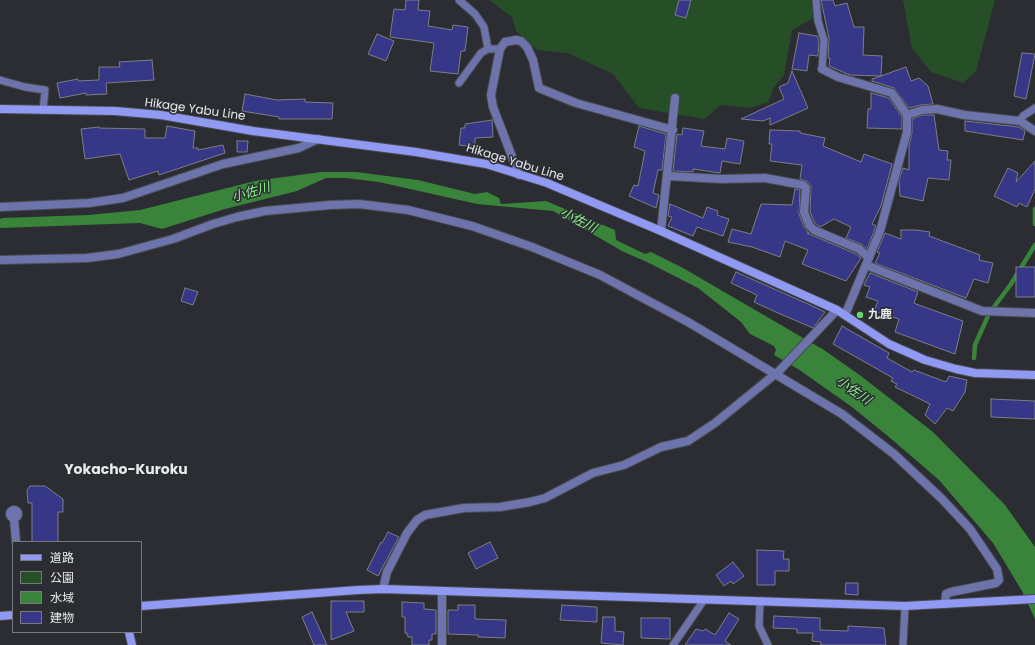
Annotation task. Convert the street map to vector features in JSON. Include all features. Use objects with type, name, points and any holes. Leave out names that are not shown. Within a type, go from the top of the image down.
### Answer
[{"type":"main road","name":"Hikage Yabu Line","points":[[0,108],[115,111],[160,115],[318,139],[459,158],[486,164],[547,183],[662,231],[837,310],[889,344],[925,360],[976,373],[1035,375]]},
{"type":"main road","points":[[142,606],[383,589],[904,606],[1035,599]]},
{"type":"main road","points":[[0,616],[12,615]]},
{"type":"main road","points":[[130,633],[132,645]]},
{"type":"street","points":[[518,175],[493,107],[491,95],[500,48],[505,42],[516,40],[521,41],[527,47],[533,60],[540,88],[576,103],[672,130]]},
{"type":"street","points":[[822,69],[838,77],[892,93],[907,115],[907,132],[880,231],[845,315]]},
{"type":"street","points":[[662,231],[676,98]]},
{"type":"street","points":[[907,115],[922,110],[937,109],[964,115],[1020,121],[1035,131]]},
{"type":"street","points":[[0,207],[89,203],[123,198],[217,166],[299,148],[318,139]]},
{"type":"street","points":[[668,176],[722,179],[765,178],[803,185],[806,188],[804,212],[808,225],[814,230],[859,249],[868,261],[982,311],[1035,313]]},
{"type":"street","points":[[0,260],[87,258],[118,254],[172,239],[213,224],[265,211],[359,204],[408,210],[472,226],[569,261],[600,275],[688,322],[778,373],[842,414],[894,454],[942,499],[970,529],[997,570],[999,580],[996,583],[946,594],[945,604]]},
{"type":"street","points":[[383,589],[387,572],[407,533],[418,520],[425,516],[442,511],[464,508],[500,507],[545,498],[593,473],[624,465],[661,447],[688,441],[715,423],[778,373],[837,310]]},
{"type":"street","points":[[14,518],[16,541]]},
{"type":"street","points":[[442,591],[442,645]]},
{"type":"lane","points":[[459,0],[475,14],[484,26],[488,48]]},
{"type":"lane","points":[[816,0],[818,21],[824,40],[822,69]]},
{"type":"lane","points":[[459,83],[481,53],[488,48],[500,48]]},
{"type":"lane","points":[[0,80],[25,87],[45,90],[43,110]]},
{"type":"lane","points":[[1020,121],[1023,116],[1035,108]]},
{"type":"lane","points":[[673,645],[704,600]]},
{"type":"lane","points":[[760,602],[759,626],[768,645]]},
{"type":"lane","points":[[903,645],[904,606]]},
{"type":"green space","points":[[489,0],[811,0],[815,17],[792,30],[784,75],[774,87],[768,102],[751,108],[721,105],[704,119],[639,108],[613,74],[568,53],[537,50],[516,31],[512,17]]},
{"type":"green space","points":[[903,0],[995,0],[976,71],[963,83],[931,72],[912,48]]},
{"type":"water","name":"小佐川","points":[[321,172],[356,172],[418,180],[475,194],[487,192],[499,198],[501,204],[546,201],[615,230],[616,240],[645,254],[651,252],[683,268],[824,350],[861,376],[933,432],[1005,505],[1035,547],[1035,619],[1022,591],[993,543],[939,480],[889,437],[852,407],[798,369],[774,355],[776,350],[774,346],[750,334],[741,322],[698,288],[622,251],[553,211],[477,204],[379,182],[346,178],[326,178],[297,191],[225,209],[162,229],[140,223],[0,228],[0,219],[3,218],[88,215],[140,210],[255,181]]},
{"type":"building","points":[[406,0],[419,0],[418,10],[430,11],[428,26],[452,30],[453,25],[468,27],[465,51],[461,51],[458,74],[430,71],[434,43],[390,37],[394,9],[405,10]]},
{"type":"building","points":[[679,0],[691,0],[686,18],[675,15]]},
{"type":"building","points":[[821,0],[833,0],[835,6],[847,3],[854,27],[864,27],[863,55],[882,56],[881,76],[850,75],[829,66],[829,38]]},
{"type":"building","points":[[799,33],[817,36],[819,41],[818,56],[809,55],[807,71],[792,69]]},
{"type":"building","points":[[377,34],[394,41],[386,61],[368,54]]},
{"type":"building","points":[[1022,53],[1035,54],[1026,99],[1014,96]]},
{"type":"building","points":[[152,60],[154,80],[106,83],[107,94],[86,95],[86,93],[60,98],[57,83],[78,79],[78,81],[99,80],[99,67],[120,67],[119,62]]},
{"type":"building","points":[[906,67],[911,81],[919,78],[928,86],[933,104],[909,108],[894,88],[872,81],[872,79]]},
{"type":"building","points":[[792,71],[808,108],[770,125],[770,118],[763,121],[741,119],[784,99],[779,87],[788,83]]},
{"type":"building","points":[[871,93],[889,98],[902,117],[902,129],[867,128],[868,109],[871,109]]},
{"type":"building","points":[[245,94],[277,100],[305,99],[305,102],[333,103],[332,119],[279,119],[279,117],[242,111]]},
{"type":"building","points":[[923,115],[934,115],[939,150],[948,151],[947,160],[951,160],[949,180],[928,178],[923,201],[900,196],[899,180],[903,168],[909,170],[909,146],[912,133],[912,119]]},
{"type":"building","points":[[492,120],[493,137],[475,138],[475,147],[459,145],[461,128],[465,128],[465,124]]},
{"type":"building","points":[[965,121],[1019,127],[1025,131],[1023,140],[965,131]]},
{"type":"building","points":[[167,126],[195,131],[193,148],[198,148],[198,150],[223,145],[225,153],[159,175],[158,171],[129,180],[120,154],[85,159],[81,129],[99,127],[145,129],[145,138],[165,138]]},
{"type":"building","points":[[639,126],[666,134],[662,170],[658,170],[653,193],[659,195],[656,208],[629,196],[634,185],[638,186],[645,151],[634,147]]},
{"type":"building","points":[[683,128],[704,131],[701,146],[725,149],[727,138],[744,141],[740,164],[722,161],[720,173],[693,169],[693,172],[673,171],[677,134],[682,135]]},
{"type":"building","points":[[770,130],[800,131],[800,133],[825,138],[823,146],[861,162],[864,154],[892,164],[881,206],[872,224],[876,226],[867,249],[861,244],[846,238],[851,227],[834,219],[820,227],[814,222],[810,211],[811,186],[807,181],[800,179],[802,165],[770,161],[772,144],[769,144]]},
{"type":"building","points":[[237,141],[248,141],[247,152],[237,152]]},
{"type":"building","points":[[1035,161],[1035,189],[1027,207],[1019,203],[1017,207],[994,196],[1008,168],[1018,173],[1016,182]]},
{"type":"building","points":[[795,189],[800,190],[799,214],[804,227],[809,233],[807,233],[856,254],[861,258],[846,281],[802,264],[808,250],[785,241],[780,257],[752,247],[728,242],[732,229],[751,234],[761,204],[792,205]]},
{"type":"building","points":[[670,204],[703,218],[707,207],[718,211],[717,215],[729,219],[723,236],[697,227],[693,236],[668,226],[672,217],[668,216]]},
{"type":"building","points":[[901,230],[930,232],[929,236],[980,255],[979,260],[993,263],[988,283],[974,279],[966,298],[875,263],[880,253],[877,252],[885,233],[901,239]]},
{"type":"building","points":[[1016,267],[1035,267],[1035,297],[1016,297]]},
{"type":"building","points":[[736,272],[825,312],[813,328],[778,313],[754,302],[757,295],[731,283]]},
{"type":"building","points":[[870,273],[918,292],[914,303],[963,321],[955,354],[895,332],[899,319],[874,311],[878,301],[866,297],[870,287],[864,285]]},
{"type":"building","points":[[185,288],[198,292],[193,305],[181,301]]},
{"type":"building","points":[[842,326],[889,353],[887,358],[912,372],[914,370],[946,382],[949,376],[967,380],[965,392],[953,411],[947,408],[935,424],[925,415],[930,404],[895,387],[897,384],[891,381],[893,378],[833,344]]},
{"type":"building","points":[[991,399],[1035,401],[1035,419],[991,417]]},
{"type":"building","points":[[30,486],[45,486],[63,499],[63,512],[58,512],[58,541],[32,541],[32,503],[28,503],[27,490]]},
{"type":"building","points":[[388,532],[399,537],[378,576],[367,570],[381,542],[382,543]]},
{"type":"building","points":[[490,542],[498,558],[476,569],[468,553]]},
{"type":"building","points":[[757,550],[784,551],[783,559],[789,559],[789,571],[775,571],[775,585],[757,585]]},
{"type":"building","points":[[733,562],[744,576],[733,584],[731,581],[724,586],[716,575]]},
{"type":"building","points":[[846,583],[858,583],[858,595],[845,594]]},
{"type":"building","points":[[331,601],[364,601],[364,612],[346,612],[354,631],[331,640]]},
{"type":"building","points":[[402,602],[424,603],[424,609],[436,610],[436,634],[432,634],[432,640],[429,640],[429,645],[412,645],[412,637],[408,637],[407,633],[405,633],[405,617],[402,617]]},
{"type":"building","points":[[458,605],[475,605],[475,619],[506,620],[505,638],[448,634],[448,610],[458,610]]},
{"type":"building","points":[[562,605],[597,607],[597,622],[560,620]]},
{"type":"building","points":[[312,612],[327,645],[314,645],[302,617]]},
{"type":"building","points":[[729,613],[739,619],[725,641],[731,645],[685,645],[696,629],[703,631],[705,629],[715,635]]},
{"type":"building","points":[[774,616],[820,618],[820,630],[848,631],[848,626],[884,628],[886,645],[821,645],[821,642],[812,641],[813,633],[797,633],[797,629],[773,628]]},
{"type":"building","points":[[603,617],[615,617],[615,631],[624,632],[623,645],[601,643]]},
{"type":"building","points":[[641,618],[670,618],[670,639],[641,638]]},
{"type":"waterway","points":[[1035,209],[1035,224]]},
{"type":"waterway","points":[[991,311],[1011,284],[1035,245]]},
{"type":"waterway","points":[[974,358],[975,345],[988,316]]},
{"type":"place","name":"九鹿","points":[[860,315]]},
{"type":"district","name":"Yokacho-Kuroku","points":[[126,470]]}]
